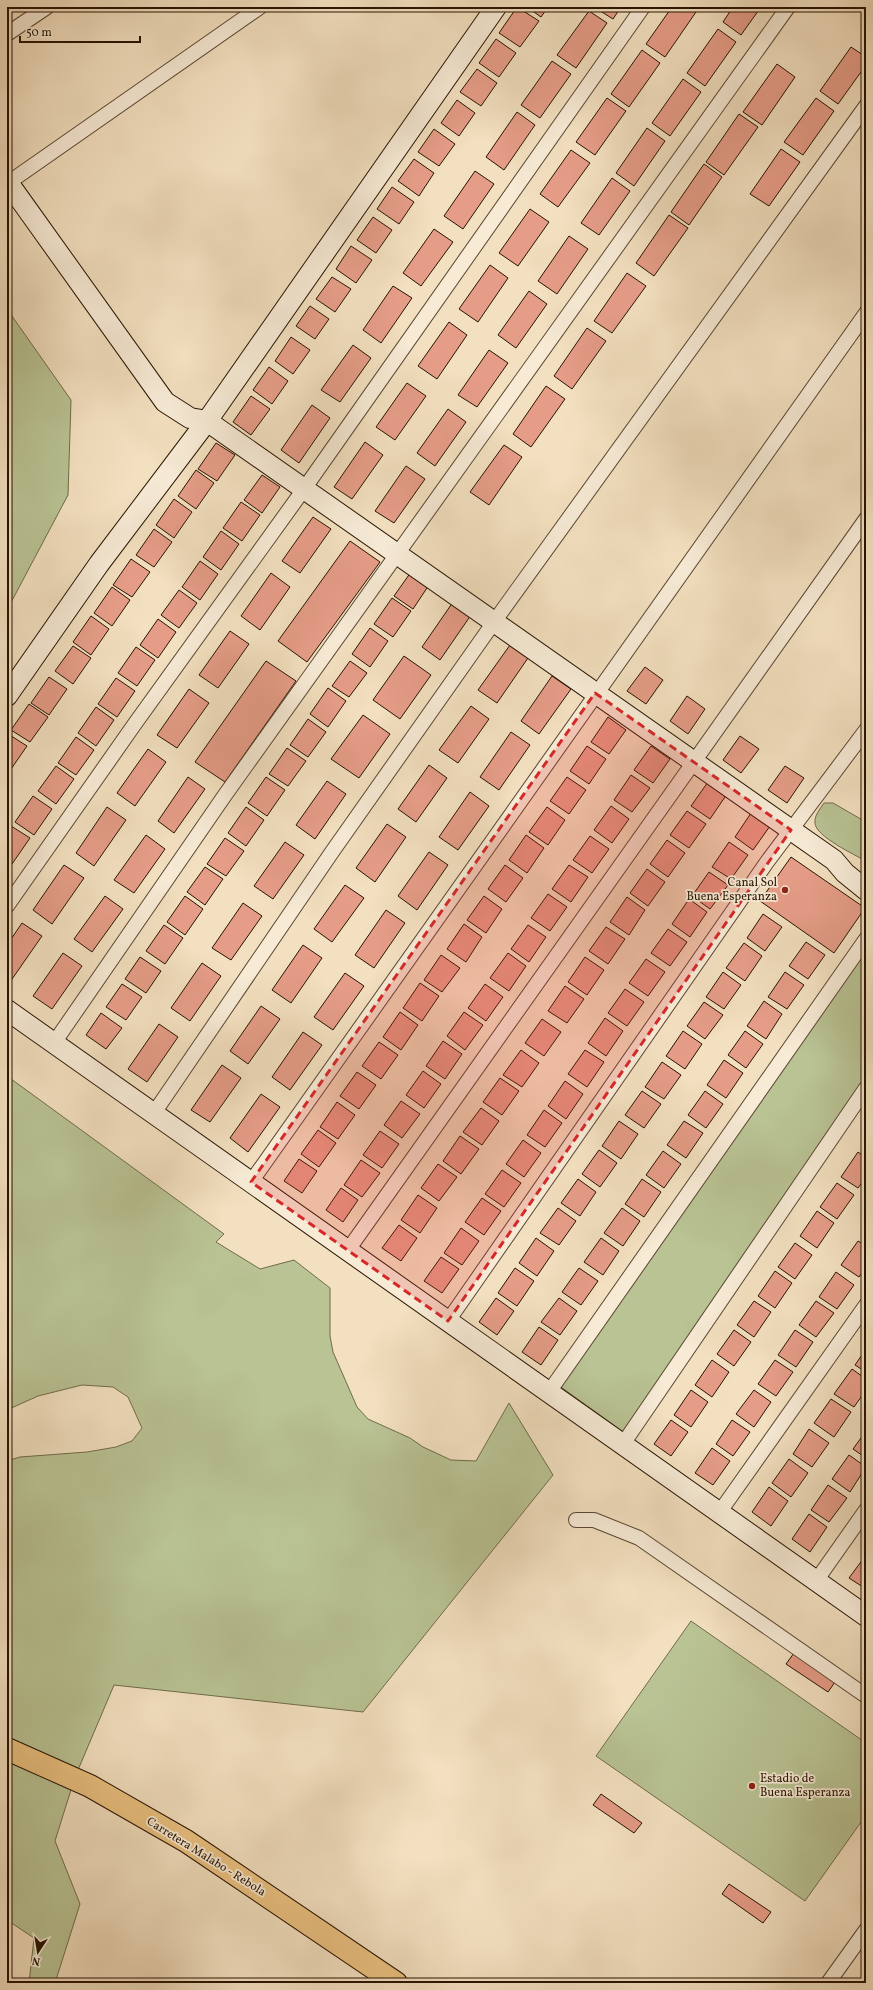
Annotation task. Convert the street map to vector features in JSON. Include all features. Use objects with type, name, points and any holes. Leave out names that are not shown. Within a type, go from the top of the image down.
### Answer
[{"type":"main road","name":"Carretera Malabo - Rebola","points":[[7,1749],[90,1786],[186,1841],[396,1983]]},
{"type":"street","points":[[7,34],[47,7]]},
{"type":"street","points":[[260,7],[8,182],[165,402],[190,418],[207,421],[834,860],[845,873],[866,890]]},
{"type":"street","points":[[7,696],[99,564],[207,421],[496,7]]},
{"type":"street","points":[[7,906],[134,725],[304,489],[643,7]]},
{"type":"street","points":[[54,1043],[225,795],[788,7]]},
{"type":"street","points":[[154,1113],[332,852],[494,622],[866,106]]},
{"type":"street","points":[[251,1182],[866,313]]},
{"type":"street","points":[[348,1250],[866,519]]},
{"type":"street","points":[[448,1321],[709,944],[791,830],[866,730]]},
{"type":"street","points":[[834,860],[856,866],[866,872]]},
{"type":"street","points":[[549,1392],[866,939]]},
{"type":"street","points":[[7,1010],[866,1616]]},
{"type":"street","points":[[623,1444],[866,1088]]},
{"type":"street","points":[[719,1512],[866,1305]]},
{"type":"street","points":[[816,1581],[866,1510]]},
{"type":"street","points":[[576,1520],[594,1520],[639,1538],[866,1696]]},
{"type":"street","points":[[828,1983],[866,1930]]},
{"type":"highlighted area","points":[[595,693],[791,830],[448,1321],[251,1182]]},
{"type":"green space","points":[[7,309],[71,400],[68,495],[7,610]]},
{"type":"green space","points":[[824,803],[833,803],[866,822],[866,861],[836,845],[821,834],[815,823],[815,818]]},
{"type":"green space","points":[[866,949],[866,1090],[626,1434],[561,1387]]},
{"type":"green space","points":[[7,1076],[224,1234],[216,1242],[260,1269],[294,1260],[330,1288],[330,1336],[333,1352],[357,1407],[368,1419],[410,1438],[423,1447],[451,1460],[476,1461],[509,1403],[553,1475],[363,1712],[114,1685],[75,1777],[55,1841],[80,1904],[55,1983],[29,1983],[34,1938],[7,1920],[7,1461],[20,1457],[87,1452],[116,1447],[132,1441],[142,1428],[128,1397],[113,1387],[82,1385],[38,1396],[7,1410]]},
{"type":"green space","name":"Estadio de Buena Esperanza","points":[[691,1621],[866,1743],[866,1815],[805,1901],[596,1756]]},
{"type":"building","points":[[517,7],[539,21],[520,47],[499,33]]},
{"type":"building","points":[[527,7],[548,7],[541,17]]},
{"type":"building","points":[[594,7],[621,7],[613,19]]},
{"type":"building","points":[[672,7],[688,7],[696,12],[665,57],[646,44]]},
{"type":"building","points":[[733,7],[761,7],[741,35],[723,22]]},
{"type":"building","points":[[589,11],[607,23],[576,68],[557,55]]},
{"type":"building","points":[[718,29],[736,42],[705,86],[687,73]]},
{"type":"building","points":[[496,39],[516,53],[499,77],[479,63]]},
{"type":"building","points":[[851,47],[866,57],[866,65],[838,104],[820,91]]},
{"type":"building","points":[[642,50],[660,63],[629,107],[611,94]]},
{"type":"building","points":[[552,61],[571,74],[540,118],[521,105]]},
{"type":"building","points":[[777,64],[795,77],[762,125],[743,112]]},
{"type":"building","points":[[477,69],[497,83],[481,106],[460,92]]},
{"type":"building","points":[[683,79],[701,92],[670,136],[652,123]]},
{"type":"building","points":[[607,98],[626,111],[595,155],[576,142]]},
{"type":"building","points":[[816,98],[834,111],[803,155],[784,142]]},
{"type":"building","points":[[457,100],[475,113],[459,136],[441,123]]},
{"type":"building","points":[[517,112],[535,125],[504,170],[486,157]]},
{"type":"building","points":[[739,114],[758,127],[724,175],[706,162]]},
{"type":"building","points":[[647,128],[665,141],[634,186],[616,173]]},
{"type":"building","points":[[434,129],[455,144],[439,166],[418,152]]},
{"type":"building","points":[[781,149],[800,162],[769,206],[750,194]]},
{"type":"building","points":[[571,150],[590,163],[558,207],[540,194]]},
{"type":"building","points":[[414,159],[434,173],[419,196],[398,181]]},
{"type":"building","points":[[704,164],[722,177],[689,225],[671,212]]},
{"type":"building","points":[[475,171],[494,184],[463,229],[444,216]]},
{"type":"building","points":[[612,178],[630,191],[599,235],[581,223]]},
{"type":"building","points":[[392,187],[414,202],[399,224],[377,209]]},
{"type":"building","points":[[530,209],[549,222],[518,266],[499,253]]},
{"type":"building","points":[[669,215],[688,228],[654,276],[636,263]]},
{"type":"building","points":[[373,217],[392,230],[376,253],[357,240]]},
{"type":"building","points":[[434,229],[453,242],[421,286],[403,273]]},
{"type":"building","points":[[569,236],[588,249],[557,294],[538,281]]},
{"type":"building","points":[[351,246],[372,260],[356,283],[336,269]]},
{"type":"building","points":[[490,265],[508,278],[478,322],[459,309]]},
{"type":"building","points":[[627,273],[646,286],[612,333],[594,321]]},
{"type":"building","points":[[332,277],[351,289],[335,312],[316,299]]},
{"type":"building","points":[[393,286],[412,298],[381,343],[363,330]]},
{"type":"building","points":[[529,291],[547,304],[516,348],[498,335]]},
{"type":"building","points":[[310,306],[329,319],[315,339],[296,326]]},
{"type":"building","points":[[449,322],[467,335],[437,379],[418,366]]},
{"type":"building","points":[[587,328],[606,341],[572,389],[554,376]]},
{"type":"building","points":[[291,337],[310,350],[293,374],[275,361]]},
{"type":"building","points":[[353,345],[371,358],[340,402],[321,390]]},
{"type":"building","points":[[489,350],[508,363],[477,407],[458,395]]},
{"type":"building","points":[[269,367],[288,381],[272,404],[253,390]]},
{"type":"building","points":[[407,383],[426,396],[395,440],[376,427]]},
{"type":"building","points":[[546,386],[565,399],[531,447],[513,434]]},
{"type":"building","points":[[251,396],[270,409],[251,435],[233,422]]},
{"type":"building","points":[[312,405],[330,418],[299,463],[281,450]]},
{"type":"building","points":[[448,409],[466,422],[435,466],[417,453]]},
{"type":"building","points":[[365,442],[383,455],[352,499],[334,487]]},
{"type":"building","points":[[216,443],[235,455],[217,481],[198,469]]},
{"type":"building","points":[[504,445],[522,457],[489,505],[470,492]]},
{"type":"building","points":[[406,466],[425,479],[394,523],[375,511]]},
{"type":"building","points":[[196,470],[214,483],[196,509],[178,496]]},
{"type":"building","points":[[262,475],[280,487],[262,513],[244,500]]},
{"type":"building","points":[[174,499],[192,512],[174,538],[156,525]]},
{"type":"building","points":[[241,502],[260,515],[242,541],[223,528]]},
{"type":"building","points":[[313,517],[331,529],[300,573],[282,561]]},
{"type":"building","points":[[154,529],[172,542],[154,567],[136,555]]},
{"type":"building","points":[[221,531],[239,544],[221,570],[203,557]]},
{"type":"building","points":[[350,541],[380,562],[307,662],[278,641]]},
{"type":"building","points":[[131,559],[150,572],[132,597],[113,585]]},
{"type":"building","points":[[200,561],[218,574],[200,600],[182,587]]},
{"type":"building","points":[[411,572],[429,585],[413,609],[394,596]]},
{"type":"building","points":[[271,573],[290,587],[260,630],[241,616]]},
{"type":"building","points":[[112,587],[130,600],[112,626],[94,613]]},
{"type":"building","points":[[179,590],[197,603],[179,628],[161,615]]},
{"type":"building","points":[[392,598],[411,611],[393,637],[374,624]]},
{"type":"building","points":[[453,602],[471,615],[440,660],[422,647]]},
{"type":"building","points":[[91,616],[109,629],[91,655],[73,642]]},
{"type":"building","points":[[158,619],[176,632],[158,658],[140,645]]},
{"type":"building","points":[[370,628],[388,641],[370,667],[352,654]]},
{"type":"building","points":[[230,631],[249,644],[218,688],[199,675]]},
{"type":"building","points":[[510,645],[528,658],[497,703],[478,690]]},
{"type":"building","points":[[73,646],[91,658],[73,684],[55,671]]},
{"type":"building","points":[[136,647],[155,660],[137,686],[118,673]]},
{"type":"building","points":[[404,656],[431,675],[400,719],[373,700]]},
{"type":"building","points":[[266,661],[296,681],[225,782],[195,762]]},
{"type":"building","points":[[350,661],[367,673],[349,697],[332,686]]},
{"type":"building","points":[[645,667],[663,680],[646,704],[627,691]]},
{"type":"building","points":[[552,676],[571,689],[539,734],[521,721]]},
{"type":"building","points":[[49,677],[67,689],[49,715],[31,703]]},
{"type":"building","points":[[116,678],[135,691],[117,717],[98,704]]},
{"type":"building","points":[[328,688],[346,701],[328,727],[310,714]]},
{"type":"building","points":[[189,689],[209,703],[177,748],[157,735]]},
{"type":"building","points":[[687,696],[705,709],[688,734],[670,721]]},
{"type":"building","points":[[29,704],[48,717],[30,742],[11,730]]},
{"type":"building","points":[[471,706],[489,719],[458,763],[439,750]]},
{"type":"building","points":[[96,707],[114,720],[96,746],[78,733]]},
{"type":"building","points":[[363,715],[390,734],[359,778],[331,759]]},
{"type":"building","points":[[608,717],[626,730],[609,754],[591,742]]},
{"type":"building","points":[[308,719],[326,732],[308,757],[290,745]]},
{"type":"building","points":[[511,732],[530,745],[499,790],[480,777]]},
{"type":"building","points":[[8,734],[27,746],[9,772],[7,771]]},
{"type":"building","points":[[740,736],[759,749],[741,773],[723,760]]},
{"type":"building","points":[[76,737],[94,750],[76,775],[58,763]]},
{"type":"building","points":[[587,746],[606,759],[589,784],[570,771]]},
{"type":"building","points":[[651,746],[670,759],[653,783],[634,770]]},
{"type":"building","points":[[287,748],[306,761],[288,786],[269,774]]},
{"type":"building","points":[[148,749],[166,762],[135,806],[117,793]]},
{"type":"building","points":[[429,765],[447,778],[416,822],[398,809]]},
{"type":"building","points":[[56,766],[74,779],[56,804],[38,791]]},
{"type":"building","points":[[785,766],[804,778],[787,803],[768,790]]},
{"type":"building","points":[[631,775],[650,788],[632,812],[614,800]]},
{"type":"building","points":[[188,777],[205,789],[174,833],[158,821]]},
{"type":"building","points":[[266,777],[285,790],[267,816],[248,803]]},
{"type":"building","points":[[567,777],[586,790],[569,814],[550,801]]},
{"type":"building","points":[[327,781],[346,794],[315,839],[296,825]]},
{"type":"building","points":[[708,782],[727,794],[710,819],[691,806]]},
{"type":"building","points":[[470,792],[489,806],[458,850],[439,837]]},
{"type":"building","points":[[33,796],[52,809],[34,835],[15,822]]},
{"type":"building","points":[[611,806],[629,819],[612,843],[594,830]]},
{"type":"building","points":[[107,807],[126,820],[94,866],[76,853]]},
{"type":"building","points":[[246,807],[264,820],[246,846],[228,833]]},
{"type":"building","points":[[547,807],[565,820],[548,845],[529,832]]},
{"type":"building","points":[[687,811],[706,824],[689,848],[670,835]]},
{"type":"building","points":[[751,813],[770,826],[753,850],[735,837]]},
{"type":"building","points":[[387,824],[406,837],[375,882],[356,868]]},
{"type":"building","points":[[11,826],[30,838],[12,864],[7,861],[7,832]]},
{"type":"building","points":[[146,835],[165,849],[134,893],[114,880]]},
{"type":"building","points":[[526,835],[544,848],[527,873],[509,860]]},
{"type":"building","points":[[590,836],[609,849],[592,873],[573,860]]},
{"type":"building","points":[[225,838],[244,851],[226,876],[207,864]]},
{"type":"building","points":[[667,840],[685,853],[668,877],[650,864]]},
{"type":"building","points":[[285,842],[304,855],[273,899],[254,886]]},
{"type":"building","points":[[729,842],[748,855],[731,879],[712,867]]},
{"type":"building","points":[[429,852],[448,865],[417,910],[398,896]]},
{"type":"building","points":[[791,857],[865,908],[834,953],[760,901]]},
{"type":"building","points":[[64,865],[84,878],[52,924],[33,910]]},
{"type":"building","points":[[505,865],[523,878],[506,902],[488,889]]},
{"type":"building","points":[[569,865],[588,877],[571,902],[552,889]]},
{"type":"building","points":[[205,867],[223,879],[205,905],[187,892]]},
{"type":"building","points":[[647,869],[665,882],[648,906],[630,893]]},
{"type":"building","points":[[709,872],[728,885],[710,909],[692,896]]},
{"type":"building","points":[[345,885],[364,898],[332,942],[314,929]]},
{"type":"building","points":[[548,894],[567,907],[550,931],[531,918]]},
{"type":"building","points":[[105,896],[123,909],[92,952],[74,939]]},
{"type":"building","points":[[185,896],[203,909],[185,935],[167,922]]},
{"type":"building","points":[[484,896],[502,909],[486,933],[467,920]]},
{"type":"building","points":[[627,897],[645,910],[629,935],[610,922]]},
{"type":"building","points":[[689,899],[707,912],[690,937],[672,924]]},
{"type":"building","points":[[243,903],[262,916],[231,960],[212,948]]},
{"type":"building","points":[[386,910],[405,923],[374,968],[355,955]]},
{"type":"building","points":[[763,914],[782,927],[765,951],[747,938]]},
{"type":"building","points":[[22,923],[42,936],[10,982],[7,980],[7,945]]},
{"type":"building","points":[[464,924],[482,937],[466,962],[447,949]]},
{"type":"building","points":[[164,925],[183,938],[165,964],[146,951]]},
{"type":"building","points":[[528,925],[546,937],[529,962],[511,949]]},
{"type":"building","points":[[606,927],[625,939],[608,964],[589,951]]},
{"type":"building","points":[[668,929],[687,942],[670,966],[651,953]]},
{"type":"building","points":[[806,942],[825,955],[808,979],[789,966]]},
{"type":"building","points":[[744,943],[762,956],[745,981],[726,968]]},
{"type":"building","points":[[303,945],[322,958],[291,1003],[272,990]]},
{"type":"building","points":[[63,953],[82,966],[52,1009],[33,996]]},
{"type":"building","points":[[508,953],[526,966],[509,991],[490,978]]},
{"type":"building","points":[[441,955],[460,968],[442,992],[424,980]]},
{"type":"building","points":[[140,957],[161,971],[146,993],[125,979]]},
{"type":"building","points":[[585,957],[604,970],[587,995],[568,982]]},
{"type":"building","points":[[646,959],[665,972],[648,996],[629,983]]},
{"type":"building","points":[[202,963],[221,976],[190,1021],[171,1008]]},
{"type":"building","points":[[723,972],[741,985],[724,1009],[706,997]]},
{"type":"building","points":[[785,972],[804,985],[787,1009],[768,997]]},
{"type":"building","points":[[345,973],[364,986],[333,1030],[314,1017]]},
{"type":"building","points":[[420,983],[439,996],[422,1021],[403,1008]]},
{"type":"building","points":[[122,984],[142,997],[126,1020],[106,1007]]},
{"type":"building","points":[[485,984],[503,997],[486,1021],[468,1008]]},
{"type":"building","points":[[565,986],[584,999],[567,1023],[548,1011]]},
{"type":"building","points":[[625,989],[644,1002],[627,1026],[608,1013]]},
{"type":"building","points":[[764,1001],[782,1014],[766,1039],[747,1026]]},
{"type":"building","points":[[704,1002],[723,1015],[705,1039],[687,1026]]},
{"type":"building","points":[[261,1006],[280,1019],[248,1064],[230,1051]]},
{"type":"building","points":[[400,1012],[418,1025],[401,1050],[383,1037]]},
{"type":"building","points":[[464,1012],[483,1025],[465,1050],[447,1036]]},
{"type":"building","points":[[101,1013],[122,1028],[106,1049],[86,1035]]},
{"type":"building","points":[[605,1018],[623,1031],[606,1056],[588,1043]]},
{"type":"building","points":[[542,1019],[561,1032],[544,1056],[525,1043]]},
{"type":"building","points":[[159,1024],[178,1037],[147,1082],[128,1069]]},
{"type":"building","points":[[683,1031],[702,1044],[685,1069],[666,1056]]},
{"type":"building","points":[[745,1031],[763,1044],[746,1068],[728,1055]]},
{"type":"building","points":[[303,1032],[322,1045],[290,1090],[272,1077]]},
{"type":"building","points":[[443,1041],[462,1054],[445,1079],[426,1066]]},
{"type":"building","points":[[379,1042],[398,1055],[381,1079],[362,1066]]},
{"type":"building","points":[[521,1050],[539,1063],[522,1087],[503,1075]]},
{"type":"building","points":[[585,1050],[604,1062],[587,1087],[568,1074]]},
{"type":"building","points":[[724,1060],[743,1073],[726,1098],[707,1085]]},
{"type":"building","points":[[662,1062],[681,1075],[664,1099],[645,1087]]},
{"type":"building","points":[[222,1065],[241,1078],[210,1122],[191,1110]]},
{"type":"building","points":[[423,1071],[441,1084],[424,1108],[406,1095]]},
{"type":"building","points":[[357,1072],[376,1085],[359,1109],[340,1096]]},
{"type":"building","points":[[500,1078],[519,1091],[502,1115],[483,1102]]},
{"type":"building","points":[[565,1081],[583,1094],[566,1119],[548,1106]]},
{"type":"building","points":[[642,1091],[661,1104],[644,1128],[625,1115]]},
{"type":"building","points":[[705,1091],[723,1104],[706,1128],[688,1115]]},
{"type":"building","points":[[261,1094],[280,1107],[248,1152],[230,1138]]},
{"type":"building","points":[[401,1101],[420,1114],[402,1138],[384,1125]]},
{"type":"building","points":[[337,1102],[355,1115],[338,1139],[320,1127]]},
{"type":"building","points":[[481,1108],[499,1121],[482,1145],[463,1132]]},
{"type":"building","points":[[544,1110],[562,1123],[545,1147],[527,1135]]},
{"type":"building","points":[[619,1121],[638,1134],[621,1159],[602,1146]]},
{"type":"building","points":[[684,1121],[703,1133],[686,1158],[667,1145]]},
{"type":"building","points":[[318,1130],[336,1143],[319,1167],[301,1154]]},
{"type":"building","points":[[380,1131],[399,1144],[382,1168],[363,1155]]},
{"type":"building","points":[[460,1136],[479,1149],[461,1174],[443,1161]]},
{"type":"building","points":[[523,1140],[541,1153],[524,1177],[506,1164]]},
{"type":"building","points":[[866,1141],[866,1150],[862,1147]]},
{"type":"building","points":[[599,1150],[617,1163],[600,1187],[582,1174]]},
{"type":"building","points":[[663,1151],[681,1164],[664,1188],[646,1175]]},
{"type":"building","points":[[858,1152],[866,1158],[866,1177],[858,1188],[841,1177]]},
{"type":"building","points":[[299,1159],[317,1171],[302,1193],[284,1181]]},
{"type":"building","points":[[361,1160],[380,1173],[362,1197],[344,1185]]},
{"type":"building","points":[[438,1164],[457,1177],[439,1201],[421,1188]]},
{"type":"building","points":[[502,1170],[521,1183],[504,1207],[485,1194]]},
{"type":"building","points":[[578,1179],[596,1192],[580,1216],[561,1203]]},
{"type":"building","points":[[642,1179],[661,1192],[644,1217],[625,1204]]},
{"type":"building","points":[[837,1183],[854,1195],[837,1219],[820,1207]]},
{"type":"building","points":[[341,1188],[358,1200],[343,1222],[326,1210]]},
{"type":"building","points":[[418,1195],[437,1208],[420,1233],[401,1220]]},
{"type":"building","points":[[482,1198],[501,1211],[484,1235],[465,1222]]},
{"type":"building","points":[[558,1208],[576,1221],[559,1245],[540,1233]]},
{"type":"building","points":[[622,1208],[640,1221],[623,1246],[604,1233]]},
{"type":"building","points":[[817,1211],[834,1223],[817,1248],[800,1236]]},
{"type":"building","points":[[399,1225],[417,1238],[401,1261],[382,1248]]},
{"type":"building","points":[[461,1228],[479,1241],[462,1265],[444,1253]]},
{"type":"building","points":[[866,1229],[866,1240],[861,1237]]},
{"type":"building","points":[[536,1238],[554,1251],[537,1276],[519,1263]]},
{"type":"building","points":[[601,1238],[619,1251],[603,1275],[584,1262]]},
{"type":"building","points":[[858,1241],[866,1246],[866,1267],[859,1277],[841,1265]]},
{"type":"building","points":[[795,1243],[812,1255],[795,1279],[778,1267]]},
{"type":"building","points":[[441,1257],[459,1269],[442,1293],[424,1281]]},
{"type":"building","points":[[515,1268],[534,1281],[517,1306],[498,1293]]},
{"type":"building","points":[[579,1268],[598,1281],[581,1305],[562,1292]]},
{"type":"building","points":[[775,1271],[792,1283],[775,1308],[758,1296]]},
{"type":"building","points":[[836,1272],[854,1285],[837,1309],[819,1297]]},
{"type":"building","points":[[496,1298],[514,1311],[497,1335],[479,1322]]},
{"type":"building","points":[[559,1298],[577,1311],[560,1335],[541,1322]]},
{"type":"building","points":[[754,1301],[771,1312],[754,1337],[737,1325]]},
{"type":"building","points":[[816,1301],[834,1313],[816,1337],[799,1325]]},
{"type":"building","points":[[539,1327],[558,1340],[541,1365],[522,1352]]},
{"type":"building","points":[[734,1330],[751,1342],[734,1366],[717,1354]]},
{"type":"building","points":[[795,1330],[813,1342],[796,1367],[778,1355]]},
{"type":"building","points":[[866,1349],[866,1372],[855,1365]]},
{"type":"building","points":[[712,1360],[729,1372],[712,1397],[695,1385]]},
{"type":"building","points":[[775,1360],[793,1372],[776,1396],[758,1384]]},
{"type":"building","points":[[852,1369],[866,1379],[866,1390],[854,1407],[834,1394]]},
{"type":"building","points":[[691,1390],[708,1402],[691,1427],[674,1415]]},
{"type":"building","points":[[754,1390],[771,1402],[754,1427],[736,1414]]},
{"type":"building","points":[[831,1399],[851,1412],[834,1437],[814,1423]]},
{"type":"building","points":[[671,1420],[688,1432],[671,1456],[654,1444]]},
{"type":"building","points":[[732,1420],[750,1432],[733,1456],[716,1444]]},
{"type":"building","points":[[809,1429],[829,1443],[812,1467],[793,1454]]},
{"type":"building","points":[[866,1431],[866,1458],[853,1449]]},
{"type":"building","points":[[712,1448],[730,1461],[713,1485],[695,1473]]},
{"type":"building","points":[[849,1455],[866,1467],[850,1492],[832,1479]]},
{"type":"building","points":[[789,1459],[808,1473],[791,1497],[772,1483]]},
{"type":"building","points":[[828,1485],[847,1498],[829,1522],[811,1510]]},
{"type":"building","points":[[769,1487],[788,1501],[771,1526],[752,1512]]},
{"type":"building","points":[[809,1514],[827,1527],[810,1552],[792,1539]]},
{"type":"building","points":[[866,1555],[866,1589],[849,1578]]},
{"type":"building","points":[[794,1653],[835,1682],[828,1692],[786,1664]]},
{"type":"building","points":[[601,1794],[642,1823],[634,1833],[593,1805]]},
{"type":"building","points":[[729,1884],[771,1912],[763,1923],[722,1894]]},
{"type":"place","name":"Canal Sol Buena Esperanza","points":[[785,890]]},
{"type":"place","name":"Estadio de Buena Esperanza","points":[[752,1786]]}]
